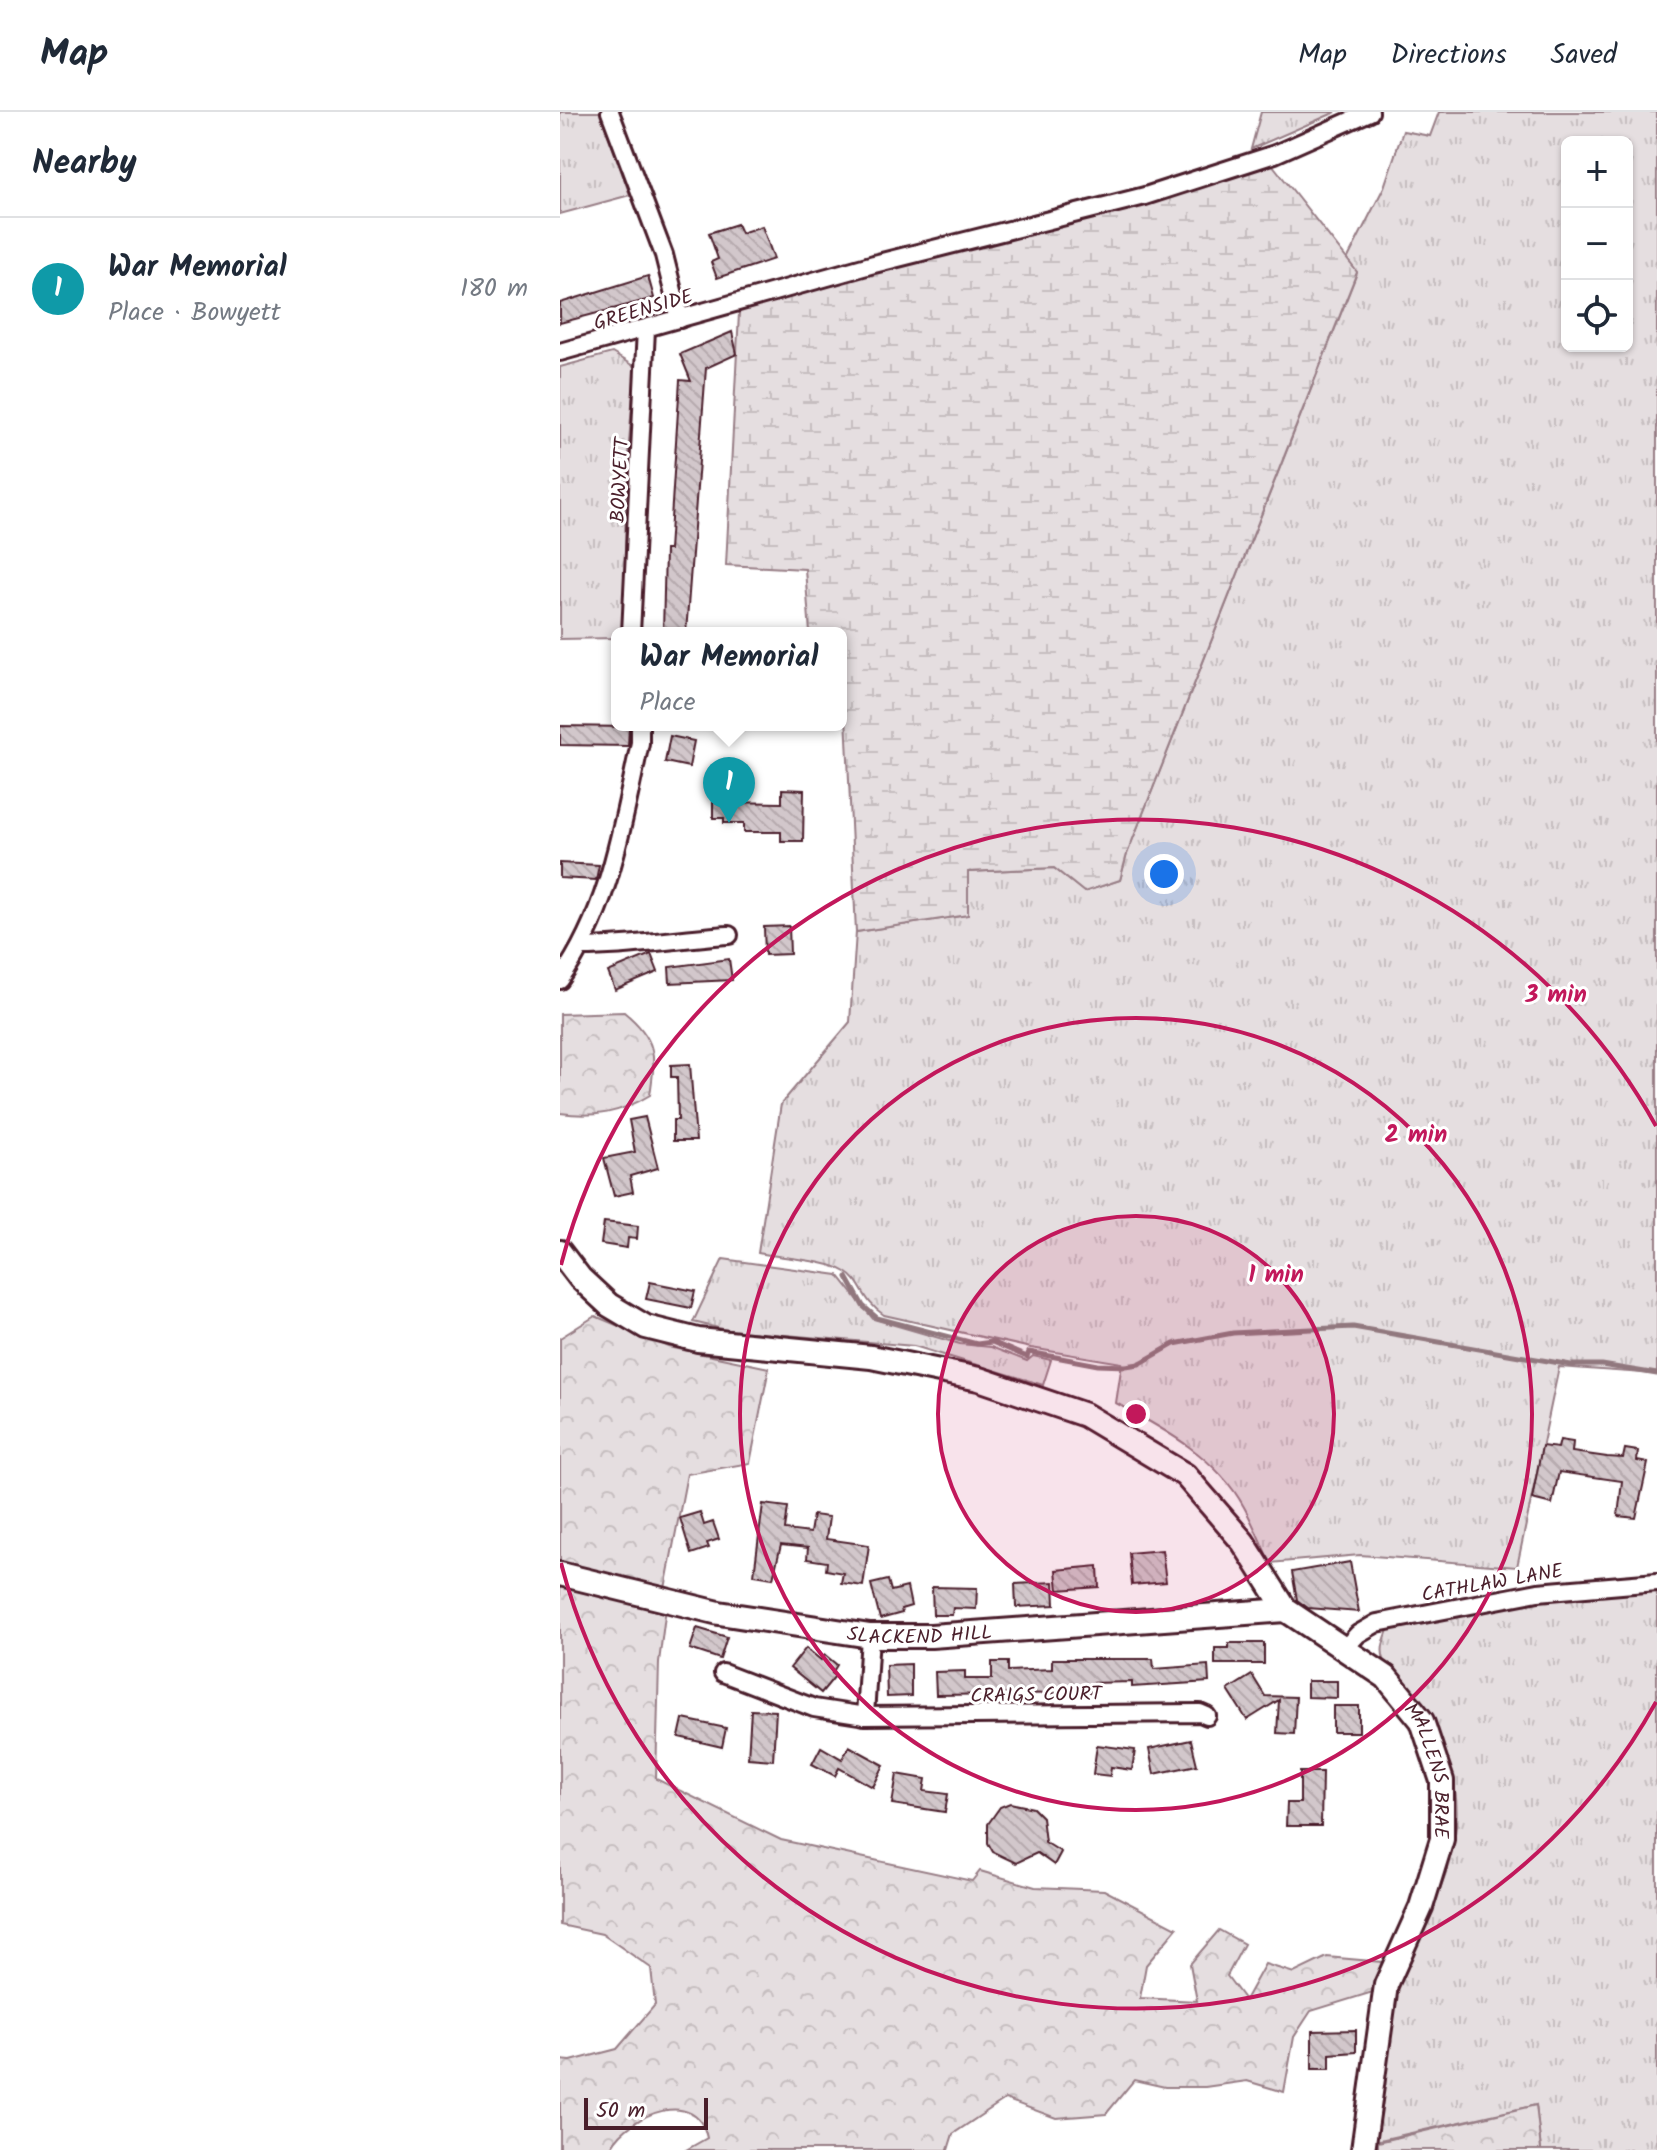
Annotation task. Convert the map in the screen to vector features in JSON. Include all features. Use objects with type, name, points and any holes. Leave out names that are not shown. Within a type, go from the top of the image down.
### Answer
[{"type":"main road","points":[[560,1252],[580,1278],[609,1305],[646,1327],[698,1340],[871,1357],[979,1379],[1085,1415],[1185,1475],[1243,1542],[1286,1610]]},
{"type":"main road","name":"SLACKEND HILL","points":[[560,1574],[719,1613],[870,1636],[931,1636],[1286,1610]]},
{"type":"main road","name":"MALLENS BRAE","points":[[1286,1610],[1386,1677],[1422,1721],[1442,1781],[1442,1839],[1421,1907],[1386,1985],[1363,2150]]},
{"type":"street","points":[[610,112],[664,255],[680,319]]},
{"type":"street","name":"GREENSIDE","points":[[560,352],[874,264],[1145,196],[1275,154],[1370,112]]},
{"type":"street","name":"BOWYETT","points":[[631,627],[646,329]]},
{"type":"street","points":[[560,980],[583,947],[610,881],[640,731]]},
{"type":"street","points":[[583,947],[623,947],[671,939],[729,935]]},
{"type":"street","name":"CATHLAW LANE","points":[[1344,1649],[1358,1634],[1377,1623],[1538,1592],[1657,1582]]},
{"type":"street","points":[[865,1716],[870,1636]]},
{"type":"street","name":"CRAIGS COURT","points":[[723,1673],[814,1708],[865,1716],[1184,1713],[1207,1716]]},
{"type":"green space","points":[[560,112],[600,112],[630,195],[560,214]]},
{"type":"green space","points":[[1261,112],[1336,112],[1251,149]]},
{"type":"green space","points":[[1439,112],[1657,112],[1657,1374],[1559,1367],[1517,1567],[1360,1555],[1270,1563],[1244,1507],[1219,1473],[1188,1446],[1116,1403],[1122,1363],[1031,1348],[884,1315],[871,1304],[856,1281],[838,1268],[758,1253],[781,1104],[850,1022],[856,932],[968,915],[968,872],[1054,868],[1084,892],[1120,880],[1127,854],[1357,273],[1347,260],[1384,187],[1403,131],[1430,136]]},
{"type":"green space","points":[[1272,164],[1357,272],[1127,854],[1120,880],[1084,892],[1054,868],[968,872],[968,915],[856,932],[847,731],[847,627],[810,627],[805,569],[726,565],[739,313],[749,303]]},
{"type":"green space","points":[[612,353],[635,367],[626,480],[624,627],[611,627],[611,638],[560,639],[560,367]]},
{"type":"green space","points":[[624,1012],[643,1031],[652,1049],[650,1095],[607,1113],[560,1113],[560,1014]]},
{"type":"green space","points":[[723,1259],[838,1275],[873,1319],[960,1344],[991,1347],[1027,1361],[1033,1356],[1051,1360],[1043,1385],[914,1346],[727,1330],[693,1322]]},
{"type":"green space","points":[[595,1316],[669,1347],[769,1368],[750,1463],[687,1474],[663,1599],[666,1607],[659,1662],[656,1779],[781,1840],[972,1881],[980,1871],[1035,1887],[1104,1890],[1177,1928],[1146,1965],[1140,1998],[1197,2001],[1190,1964],[1219,1930],[1244,1944],[1227,1976],[1245,2000],[1265,1964],[1294,1973],[1327,1957],[1382,1962],[1373,1992],[1311,2011],[1294,2037],[1284,2092],[1247,2081],[1205,2087],[1165,2087],[1134,2080],[1106,2114],[1056,2118],[1005,2099],[953,2134],[948,2150],[686,2150],[707,2138],[701,2122],[690,2113],[677,2110],[662,2111],[633,2124],[612,2146],[615,2150],[560,2150],[560,2060],[571,2061],[617,2049],[655,2005],[651,1968],[602,1934],[560,1925],[560,1338]]},
{"type":"green space","points":[[1657,1588],[1657,2150],[1541,2150],[1536,2105],[1371,2142],[1380,2063],[1393,2005],[1448,1866],[1457,1816],[1453,1779],[1438,1735],[1422,1706],[1395,1678],[1384,1659],[1383,1647],[1388,1630],[1510,1604]]},
{"type":"green space","points":[[1536,2105],[1541,2150],[1378,2150],[1378,2142]]},
{"type":"building","points":[[737,224],[741,233],[762,226],[774,259],[717,278],[711,262],[718,259],[709,233]]},
{"type":"building","points":[[648,276],[654,298],[560,323],[560,303]]},
{"type":"building","points":[[732,332],[737,354],[706,368],[686,627],[663,627],[665,550],[669,550],[680,380],[691,381],[680,354]]},
{"type":"building","points":[[560,726],[611,727],[611,731],[629,731],[628,746],[560,745]]},
{"type":"building","points":[[670,736],[694,741],[689,767],[665,762]]},
{"type":"building","points":[[782,789],[804,790],[803,841],[781,841],[781,832],[744,832],[744,823],[724,823],[724,818],[713,818],[713,802],[782,803]]},
{"type":"building","points":[[560,863],[599,865],[596,880],[560,878]]},
{"type":"building","points":[[789,926],[790,954],[765,955],[764,927]]},
{"type":"building","points":[[651,954],[658,972],[615,990],[608,972]]},
{"type":"building","points":[[729,959],[732,980],[670,983],[669,967]]},
{"type":"building","points":[[690,1064],[696,1141],[673,1141],[673,1120],[678,1120],[677,1077],[671,1077],[671,1065]]},
{"type":"building","points":[[645,1117],[658,1168],[630,1176],[633,1192],[614,1196],[604,1158],[635,1152],[629,1120]]},
{"type":"building","points":[[604,1222],[638,1226],[637,1239],[628,1238],[627,1248],[601,1244]]},
{"type":"building","points":[[650,1282],[695,1291],[691,1308],[646,1299]]},
{"type":"building","points":[[1560,1440],[1573,1442],[1572,1452],[1607,1457],[1623,1458],[1625,1449],[1638,1451],[1637,1461],[1648,1463],[1636,1518],[1618,1516],[1622,1481],[1559,1472],[1552,1504],[1532,1499],[1542,1446],[1558,1448]]},
{"type":"building","points":[[763,1504],[788,1507],[785,1530],[810,1533],[813,1515],[829,1517],[826,1539],[869,1545],[863,1586],[841,1583],[843,1573],[826,1570],[827,1562],[807,1559],[808,1548],[781,1545],[773,1578],[754,1575]]},
{"type":"building","points":[[700,1512],[704,1525],[713,1522],[719,1539],[707,1543],[709,1548],[691,1554],[680,1518]]},
{"type":"building","points":[[1162,1550],[1166,1582],[1132,1585],[1129,1553]]},
{"type":"building","points":[[1350,1562],[1359,1612],[1308,1608],[1297,1600],[1292,1572]]},
{"type":"building","points":[[1098,1566],[1099,1587],[1058,1590],[1056,1570]]},
{"type":"building","points":[[888,1580],[891,1591],[907,1587],[911,1606],[901,1609],[902,1613],[880,1619],[871,1584]]},
{"type":"building","points":[[1054,1582],[1055,1605],[1016,1607],[1015,1584]]},
{"type":"building","points":[[932,1587],[977,1588],[976,1609],[953,1608],[952,1615],[933,1615]]},
{"type":"building","points":[[697,1628],[727,1637],[720,1659],[690,1649]]},
{"type":"building","points":[[1229,1643],[1264,1643],[1264,1664],[1215,1664],[1215,1648],[1229,1648]]},
{"type":"building","points":[[806,1648],[821,1660],[825,1655],[837,1665],[832,1673],[835,1676],[821,1693],[790,1668]]},
{"type":"building","points":[[1052,1659],[1153,1659],[1154,1669],[1208,1665],[1209,1682],[1132,1687],[1132,1682],[1091,1683],[1091,1693],[936,1695],[935,1672],[965,1671],[965,1679],[992,1679],[992,1662],[1008,1662],[1008,1671],[1052,1669]]},
{"type":"building","points":[[911,1664],[911,1696],[887,1697],[886,1665]]},
{"type":"building","points":[[1252,1675],[1265,1696],[1296,1697],[1294,1734],[1277,1733],[1279,1700],[1247,1720],[1228,1690]]},
{"type":"building","points":[[1307,1681],[1337,1681],[1337,1698],[1307,1697]]},
{"type":"building","points":[[1333,1706],[1359,1706],[1359,1732],[1333,1732]]},
{"type":"building","points":[[751,1710],[776,1711],[773,1760],[748,1758]]},
{"type":"building","points":[[683,1719],[726,1728],[722,1747],[679,1737]]},
{"type":"building","points":[[1191,1740],[1197,1765],[1154,1774],[1149,1749]]},
{"type":"building","points":[[1097,1745],[1135,1750],[1132,1770],[1111,1767],[1110,1776],[1093,1774]]},
{"type":"building","points":[[849,1746],[884,1765],[873,1787],[839,1768],[835,1776],[812,1764],[821,1747],[842,1759]]},
{"type":"building","points":[[1300,1772],[1322,1772],[1321,1826],[1286,1826],[1287,1803],[1300,1803]]},
{"type":"building","points":[[897,1774],[926,1779],[924,1791],[948,1794],[945,1812],[892,1804]]},
{"type":"building","points":[[1010,1803],[1033,1808],[1042,1817],[1045,1842],[1061,1852],[1054,1865],[1037,1853],[1016,1863],[993,1852],[988,1843],[988,1824],[1000,1807]]},
{"type":"building","points":[[1356,2030],[1356,2052],[1330,2054],[1330,2069],[1312,2069],[1312,2031]]},
{"type":"waterway","points":[[847,1277],[863,1306],[877,1318],[977,1344],[992,1342],[1027,1357],[1029,1352],[1098,1365],[1126,1366],[1139,1364],[1174,1344],[1233,1333],[1353,1327],[1571,1365],[1602,1365],[1657,1374]]},
{"type":"place","name":"War Memorial","points":[[729,823]]}]
